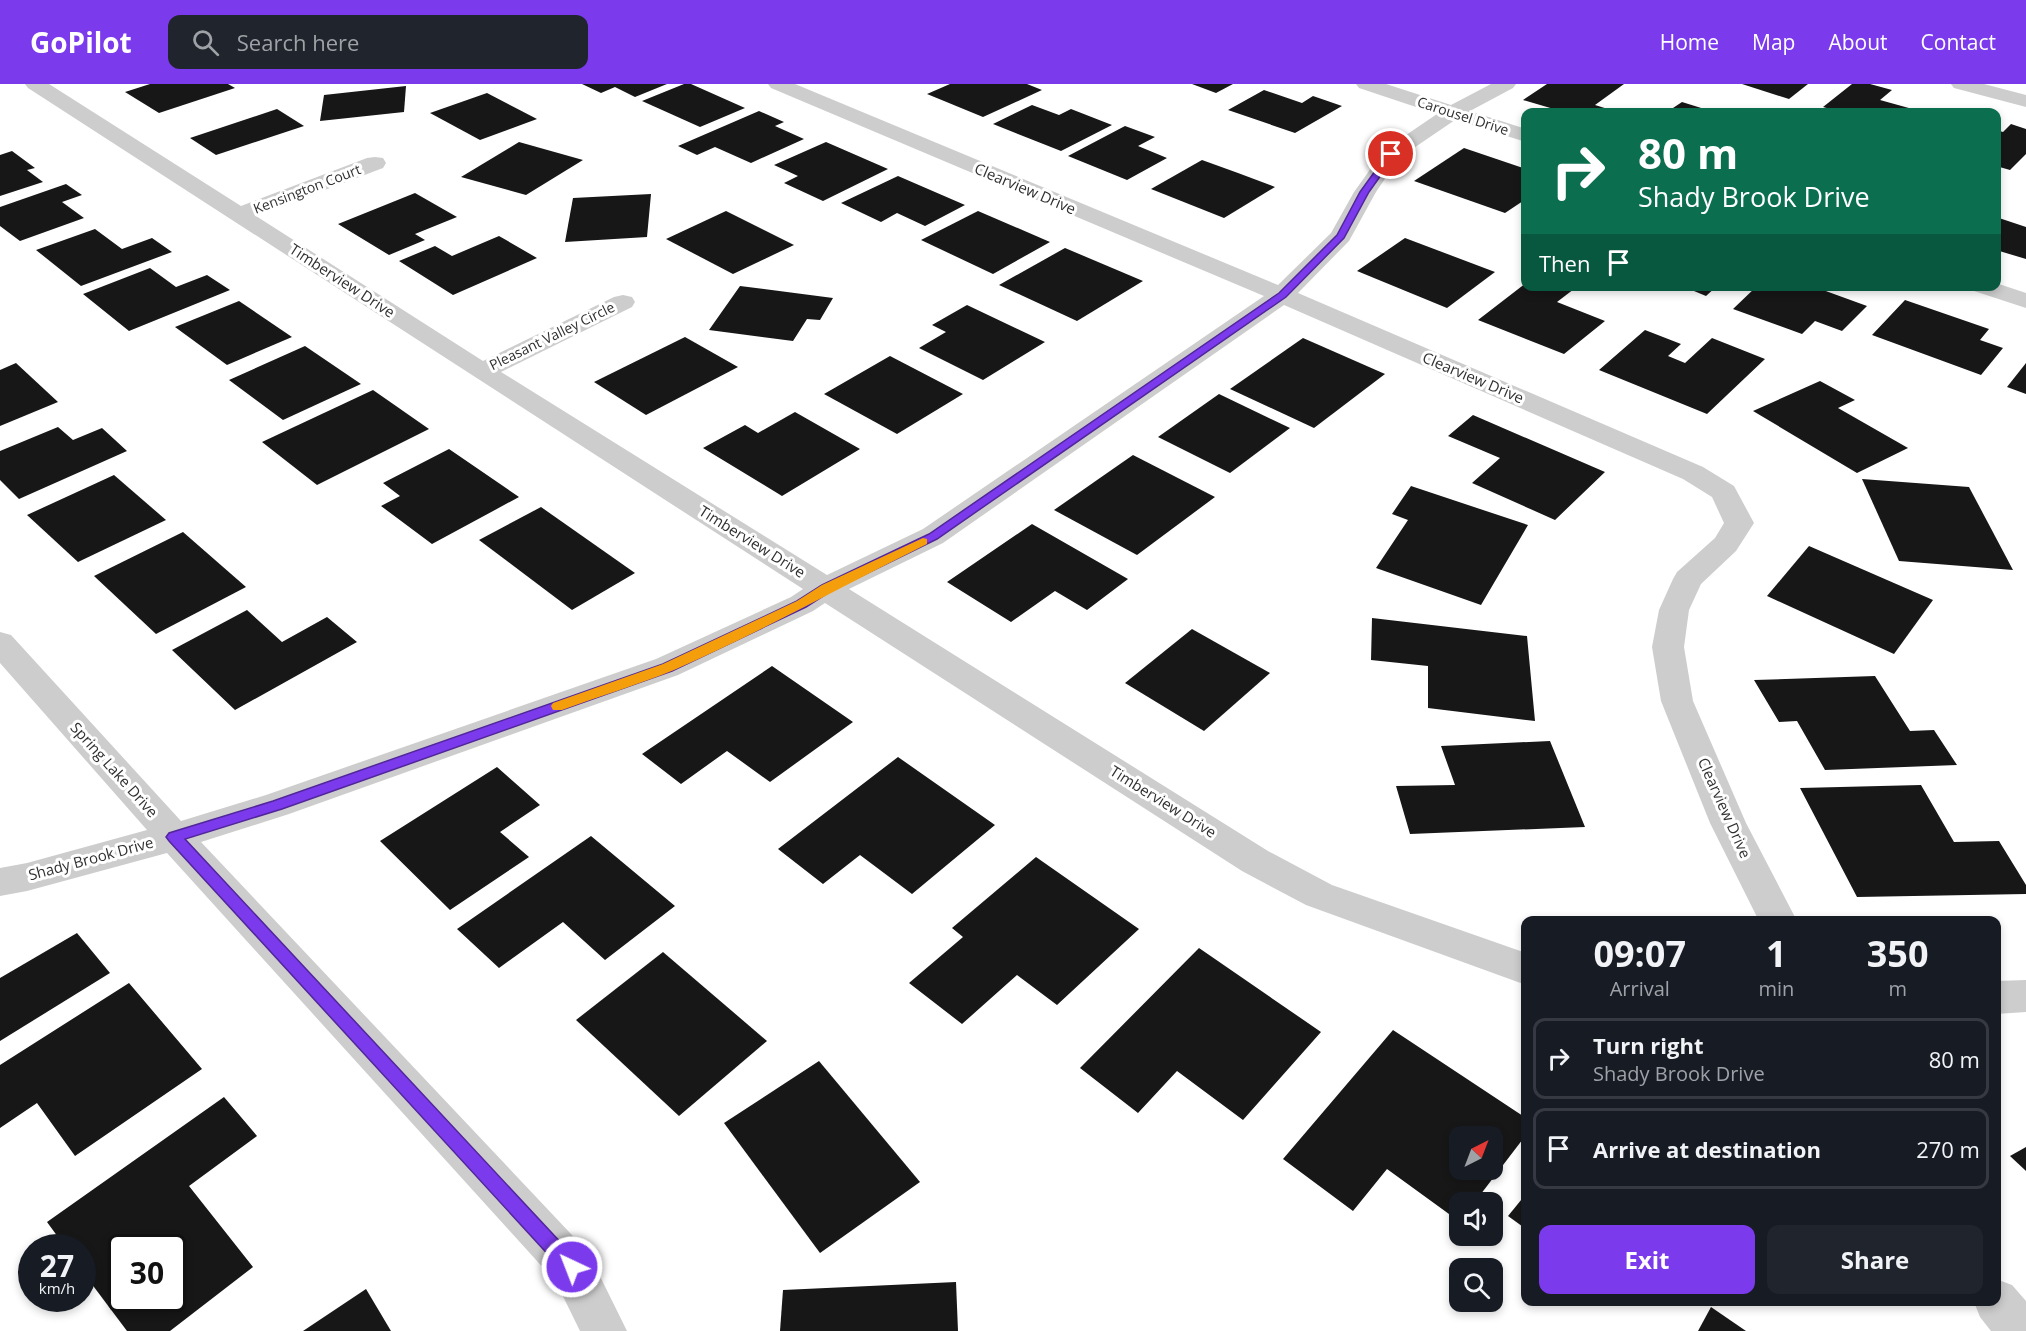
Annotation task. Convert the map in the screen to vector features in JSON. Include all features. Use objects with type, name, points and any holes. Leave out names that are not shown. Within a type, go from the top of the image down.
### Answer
[{"type":"street","name":"Clearview Drive","points":[[778,84],[1282,295],[1693,473],[1724,492],[1739,523],[1726,544],[1688,579],[1674,610],[1668,646],[1677,701],[1728,824],[1775,916]]},
{"type":"street","name":"Carousel Drive","points":[[1366,84],[1521,134]]},
{"type":"street","name":"Shady Brook Drive","points":[[0,882],[27,877],[174,837],[277,805],[668,667],[802,604],[826,588],[933,536],[1282,295],[1341,236],[1365,192],[1391,154],[1453,112],[1506,84]]},
{"type":"street","points":[[1961,84],[2026,101]]},
{"type":"street","name":"Timberview Drive","points":[[52,87],[239,215],[1255,861],[1319,895],[1521,967]]},
{"type":"street","name":"Kensington Court","points":[[239,215],[375,163]]},
{"type":"street","points":[[1997,291],[2026,301]]},
{"type":"street","name":"Pleasant Valley Circle","points":[[482,371],[623,302]]},
{"type":"street","name":"Spring Lake Drive","points":[[0,643],[174,837],[572,1267],[604,1331]]},
{"type":"street","points":[[2001,998],[2026,996]]},
{"type":"street","points":[[2000,1306],[2021,1331]]},
{"type":"building","points":[[150,84],[228,84],[235,88],[159,113],[125,92]]},
{"type":"building","points":[[582,84],[667,84],[635,97],[615,87],[601,93]]},
{"type":"building","points":[[684,84],[691,84],[745,108],[700,127],[642,101]]},
{"type":"building","points":[[950,84],[1027,84],[1042,90],[983,117],[927,94]]},
{"type":"building","points":[[1192,84],[1233,84],[1216,93]]},
{"type":"building","points":[[1547,84],[1624,84],[1595,105],[1605,108],[1550,108],[1523,100]]},
{"type":"building","points":[[1742,84],[1808,84],[1789,99]]},
{"type":"building","points":[[1852,84],[1870,84],[1892,90],[1880,100],[1909,108],[1827,108],[1823,107]]},
{"type":"building","points":[[406,86],[404,112],[320,121],[324,95]]},
{"type":"building","points":[[1264,90],[1302,103],[1313,96],[1342,106],[1295,133],[1228,110]]},
{"type":"building","points":[[487,93],[537,119],[480,140],[430,113]]},
{"type":"building","points":[[1682,102],[1701,108],[1673,108]]},
{"type":"building","points":[[1032,105],[1059,115],[1071,109],[1112,125],[1061,151],[993,124]]},
{"type":"building","points":[[277,109],[304,126],[216,155],[190,138]]},
{"type":"building","points":[[759,111],[784,122],[775,126],[804,139],[751,163],[715,147],[697,155],[678,146]]},
{"type":"building","points":[[2011,124],[2026,129],[2026,154],[2010,170],[2001,167],[2001,131]]},
{"type":"building","points":[[1125,126],[1155,137],[1138,146],[1167,158],[1127,180],[1068,156]]},
{"type":"building","points":[[519,142],[583,160],[526,195],[461,177]]},
{"type":"building","points":[[826,142],[888,169],[823,201],[784,183],[798,176],[774,165]]},
{"type":"building","points":[[1464,148],[1521,167],[1521,202],[1505,213],[1414,181]]},
{"type":"building","points":[[12,151],[35,168],[27,170],[43,182],[0,196],[0,155]]},
{"type":"building","points":[[1202,160],[1275,187],[1224,218],[1151,189]]},
{"type":"building","points":[[898,176],[965,205],[925,226],[897,213],[881,222],[841,203]]},
{"type":"building","points":[[66,184],[82,195],[62,202],[84,218],[20,241],[0,226],[0,207]]},
{"type":"building","points":[[415,193],[457,217],[415,234],[425,240],[389,255],[338,224]]},
{"type":"building","points":[[651,194],[647,237],[565,242],[573,198]]},
{"type":"building","points":[[726,211],[794,245],[733,274],[666,239]]},
{"type":"building","points":[[978,211],[1050,242],[993,274],[921,240]]},
{"type":"building","points":[[2001,219],[2026,227],[2026,259],[2001,252]]},
{"type":"building","points":[[95,229],[122,249],[152,238],[172,252],[81,286],[36,250]]},
{"type":"building","points":[[499,236],[537,258],[453,295],[399,261],[435,246],[452,256]]},
{"type":"building","points":[[1405,238],[1495,272],[1447,308],[1357,271]]},
{"type":"building","points":[[1065,248],[1143,281],[1077,321],[999,285]]},
{"type":"building","points":[[150,268],[176,287],[207,275],[230,290],[129,331],[83,294]]},
{"type":"building","points":[[740,286],[833,298],[820,320],[807,319],[793,341],[709,330]]},
{"type":"building","points":[[1521,287],[1521,291],[1571,291],[1557,302],[1605,321],[1564,354],[1478,320]]},
{"type":"building","points":[[1694,291],[1712,291],[1706,296]]},
{"type":"building","points":[[1752,291],[1826,291],[1867,306],[1842,331],[1815,321],[1802,334],[1733,309]]},
{"type":"building","points":[[1905,300],[1989,329],[1980,340],[2003,348],[1981,375],[1872,335]]},
{"type":"building","points":[[239,301],[292,337],[227,365],[175,327]]},
{"type":"building","points":[[967,305],[1045,342],[983,380],[919,348],[946,332],[932,325]]},
{"type":"building","points":[[1645,330],[1681,344],[1668,356],[1685,363],[1712,338],[1765,359],[1707,414],[1599,370]]},
{"type":"building","points":[[685,337],[738,367],[646,415],[594,382]]},
{"type":"building","points":[[1303,338],[1385,374],[1314,428],[1230,389]]},
{"type":"building","points":[[305,346],[361,384],[283,420],[229,380]]},
{"type":"building","points":[[890,356],[963,394],[897,434],[824,394]]},
{"type":"building","points":[[16,363],[58,402],[0,426],[0,370]]},
{"type":"building","points":[[2026,363],[2026,394],[2007,387]]},
{"type":"building","points":[[1820,381],[1855,400],[1838,408],[1908,448],[1857,473],[1753,411]]},
{"type":"building","points":[[373,390],[429,429],[317,485],[262,442]]},
{"type":"building","points":[[1219,394],[1290,428],[1230,473],[1158,437]]},
{"type":"building","points":[[795,412],[860,449],[782,496],[703,448],[745,425],[758,433]]},
{"type":"building","points":[[1473,415],[1605,472],[1555,520],[1472,483],[1500,458],[1448,436]]},
{"type":"building","points":[[58,427],[73,440],[102,428],[127,451],[19,499],[0,480],[0,451]]},
{"type":"building","points":[[449,449],[519,497],[432,544],[381,506],[400,496],[383,483]]},
{"type":"building","points":[[1133,455],[1215,497],[1137,555],[1054,510]]},
{"type":"building","points":[[114,475],[166,520],[78,562],[27,515]]},
{"type":"building","points":[[1862,479],[1969,487],[2013,570],[1899,561]]},
{"type":"building","points":[[1411,486],[1528,525],[1481,605],[1376,568],[1408,520],[1392,514]]},
{"type":"building","points":[[541,507],[635,573],[572,610],[479,540]]},
{"type":"building","points":[[1032,524],[1128,579],[1087,610],[1055,591],[1011,622],[947,582]]},
{"type":"building","points":[[183,532],[246,587],[156,634],[94,576]]},
{"type":"building","points":[[1809,546],[1933,600],[1894,654],[1767,596]]},
{"type":"building","points":[[247,610],[282,642],[327,617],[357,642],[235,710],[172,650]]},
{"type":"building","points":[[1372,618],[1527,636],[1535,721],[1428,708],[1428,666],[1371,660]]},
{"type":"building","points":[[1192,629],[1270,673],[1204,731],[1125,683]]},
{"type":"building","points":[[772,666],[853,722],[770,782],[727,751],[681,784],[642,754]]},
{"type":"building","points":[[1875,676],[1910,731],[1934,730],[1957,765],[1825,770],[1797,721],[1779,722],[1754,680]]},
{"type":"building","points":[[1550,741],[1585,827],[1410,834],[1396,786],[1455,785],[1441,746]]},
{"type":"building","points":[[898,757],[995,825],[912,894],[860,855],[823,884],[778,849]]},
{"type":"building","points":[[497,767],[540,805],[500,832],[529,857],[450,910],[380,841]]},
{"type":"building","points":[[1921,785],[1954,842],[1999,841],[2026,885],[2026,894],[1857,897],[1800,788]]},
{"type":"building","points":[[591,836],[675,906],[605,960],[563,922],[499,968],[457,929]]},
{"type":"building","points":[[1036,857],[1139,929],[1057,1005],[1017,975],[962,1024],[909,983],[963,937],[952,928]]},
{"type":"building","points":[[77,933],[110,973],[0,1041],[0,978]]},
{"type":"building","points":[[1199,948],[1321,1032],[1243,1120],[1177,1071],[1138,1113],[1080,1068]]},
{"type":"building","points":[[663,952],[767,1041],[679,1116],[576,1020]]},
{"type":"building","points":[[129,983],[202,1069],[75,1156],[37,1103],[0,1128],[0,1065]]},
{"type":"building","points":[[1393,1030],[1521,1115],[1521,1142],[1503,1165],[1503,1126],[1449,1126],[1449,1180],[1492,1180],[1482,1192],[1449,1192],[1449,1214],[1387,1169],[1353,1211],[1283,1159]]},
{"type":"building","points":[[819,1061],[920,1182],[820,1253],[724,1123]]},
{"type":"building","points":[[224,1097],[257,1136],[189,1186],[253,1267],[170,1331],[127,1331],[113,1312],[186,1312],[186,1234],[108,1234],[108,1306],[96,1290],[96,1234],[56,1234],[47,1222]]},
{"type":"building","points":[[2026,1147],[2026,1171],[2010,1156]]},
{"type":"building","points":[[1521,1200],[1521,1225],[1508,1216]]},
{"type":"building","points":[[956,1282],[958,1331],[780,1331],[783,1290]]},
{"type":"building","points":[[366,1289],[391,1331],[303,1331]]},
{"type":"building","points":[[1711,1307],[1746,1331],[1698,1331]]},
{"type":"slow traffic","points":[[557,706],[668,667],[802,604],[826,588],[923,541]]},
{"type":"route","points":[[572,1267],[174,837],[277,805],[668,667],[802,604],[826,588],[933,536],[1282,295],[1341,236],[1365,192],[1391,154]]}]
